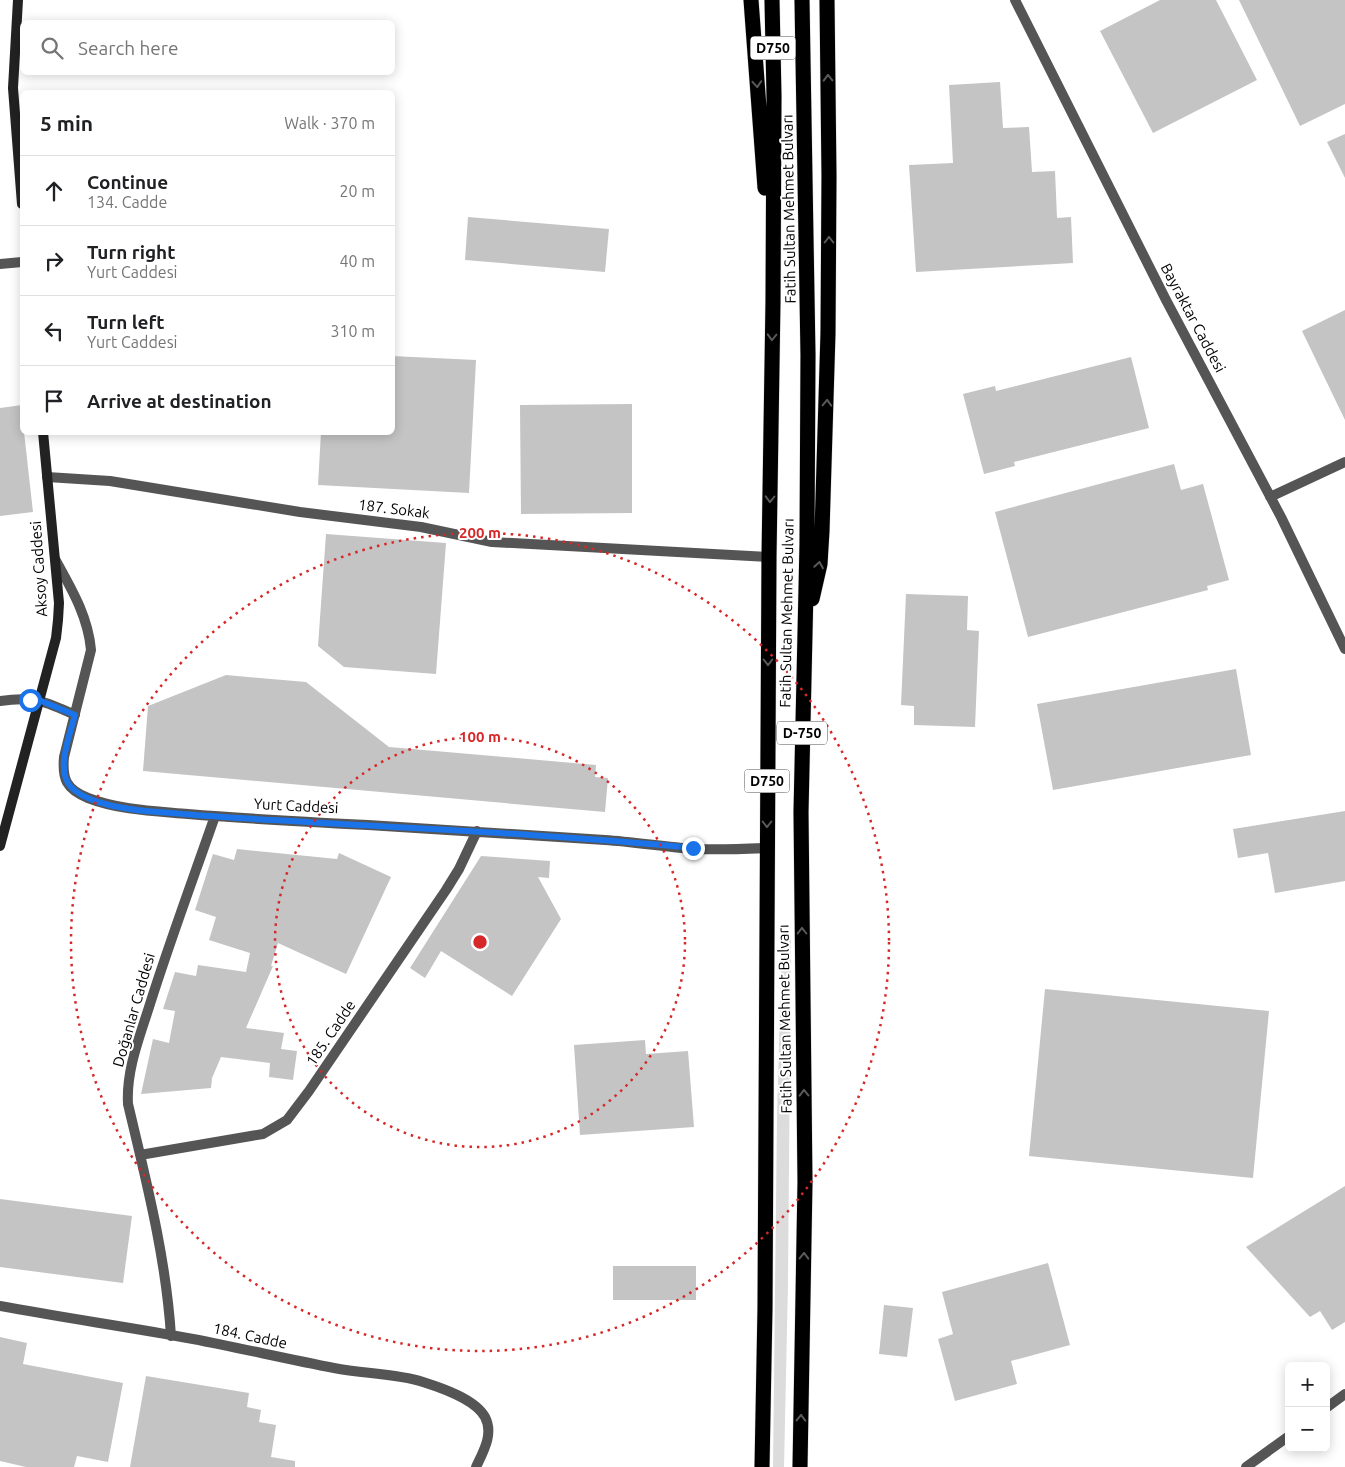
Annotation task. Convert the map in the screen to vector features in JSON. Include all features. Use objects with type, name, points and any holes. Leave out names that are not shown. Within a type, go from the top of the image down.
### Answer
[{"type":"highway","points":[[751,0],[773,302]]},
{"type":"highway","name":"Fatih Sultan Mehmet Bulvarı","points":[[762,1467],[765,1308],[769,557],[773,302],[774,96],[772,0]]},
{"type":"highway","name":"Fatih Sultan Mehmet Bulvarı","points":[[800,1467],[805,1182],[801,812],[807,544],[808,346],[802,0]]},
{"type":"highway","points":[[805,629],[820,564],[824,483],[829,186],[827,0]]},
{"type":"street","points":[[18,0],[13,88],[20,182]]},
{"type":"street","name":"Bayraktar Caddesi","points":[[1015,0],[1166,300],[1270,497],[1345,649]]},
{"type":"street","points":[[0,264],[20,262]]},
{"type":"street","name":"Aksoy Caddesi","points":[[0,846],[56,638],[58,620],[43,435]]},
{"type":"street","points":[[1270,497],[1345,462]]},
{"type":"street","name":"187. Sokak","points":[[47,476],[110,481],[300,512],[421,527],[492,542],[769,557]]},
{"type":"street","name":"Yurt Caddesi","points":[[54,558],[86,621],[90,636],[91,650],[64,757],[63,771],[65,780],[76,792],[104,803],[129,809],[215,816],[477,831],[625,841],[693,848],[767,848]]},
{"type":"street","points":[[0,701],[16,699],[39,700],[75,715]]},
{"type":"street","name":"Doğanlar Caddesi","points":[[171,1336],[170,1311],[150,1197],[128,1104],[129,1078],[135,1052],[169,943],[215,816]]},
{"type":"street","name":"185. Cadde","points":[[140,1155],[263,1134],[287,1120],[314,1084],[446,890],[459,869],[477,831]]},
{"type":"street","name":"184. Cadde","points":[[0,1306],[171,1336],[351,1372],[422,1381],[453,1393],[471,1403],[484,1417],[488,1431],[487,1442],[476,1467]]},
{"type":"street","points":[[1328,1407],[1344,1397]]},
{"type":"street","points":[[1246,1467],[1285,1439]]},
{"type":"shaded area","points":[[791,935],[788,1282],[784,1467],[773,1467],[777,1117],[782,937]]},
{"type":"building","points":[[1160,0],[1216,0],[1257,80],[1153,133],[1100,31]]},
{"type":"building","points":[[1239,0],[1345,0],[1345,104],[1300,126]]},
{"type":"building","points":[[1000,82],[1003,128],[1029,127],[1032,172],[1055,171],[1057,218],[1071,217],[1073,263],[916,272],[909,165],[953,163],[949,85]]},
{"type":"building","points":[[1345,134],[1345,178],[1327,142]]},
{"type":"building","points":[[468,217],[609,229],[605,272],[465,260]]},
{"type":"building","points":[[1345,310],[1345,420],[1302,331]]},
{"type":"building","points":[[395,356],[476,360],[469,493],[318,485],[321,435],[395,435]]},
{"type":"building","points":[[1131,357],[1149,428],[1014,462],[1015,466],[984,474],[963,394],[995,386],[996,391]]},
{"type":"building","points":[[632,404],[632,513],[521,514],[520,405]]},
{"type":"building","points":[[20,405],[20,435],[24,435],[33,512],[0,516],[0,408]]},
{"type":"building","points":[[1174,464],[1181,490],[1203,484],[1229,580],[1207,586],[1208,590],[1028,637],[995,512]]},
{"type":"building","points":[[326,534],[446,543],[436,674],[344,667],[318,646]]},
{"type":"building","points":[[906,594],[968,596],[967,630],[979,631],[975,727],[914,725],[914,706],[901,705]]},
{"type":"building","points":[[1236,669],[1251,755],[1053,790],[1037,704]]},
{"type":"building","points":[[226,675],[306,682],[389,747],[596,765],[595,777],[608,778],[605,812],[143,771],[148,706]]},
{"type":"building","points":[[1345,811],[1345,881],[1275,893],[1268,853],[1238,858],[1233,829]]},
{"type":"building","points":[[237,849],[337,859],[339,853],[391,877],[346,974],[278,943],[271,966],[273,966],[246,1028],[284,1033],[281,1049],[297,1051],[293,1080],[269,1077],[270,1063],[221,1057],[212,1078],[211,1088],[141,1094],[153,1039],[169,1043],[175,1011],[163,1009],[175,972],[196,976],[198,965],[246,972],[250,953],[209,940],[216,917],[195,910],[213,854],[234,860]]},
{"type":"building","points":[[481,856],[550,861],[549,878],[538,877],[561,919],[512,996],[441,951],[425,978],[410,968]]},
{"type":"building","points":[[1045,989],[1269,1011],[1253,1178],[1029,1156]]},
{"type":"building","points":[[645,1040],[646,1054],[688,1051],[694,1127],[580,1135],[574,1045]]},
{"type":"building","points":[[1345,1186],[1345,1322],[1332,1330],[1320,1311],[1310,1317],[1246,1247]]},
{"type":"building","points":[[0,1199],[132,1216],[123,1283],[0,1267]]},
{"type":"building","points":[[1048,1263],[1070,1345],[1011,1361],[1017,1384],[955,1401],[938,1339],[953,1334],[942,1292]]},
{"type":"building","points":[[613,1266],[696,1266],[696,1300],[613,1300]]},
{"type":"building","points":[[884,1305],[913,1308],[907,1357],[879,1354]]},
{"type":"building","points":[[0,1337],[27,1343],[23,1364],[123,1383],[108,1462],[77,1456],[74,1467],[26,1467],[0,1461]]},
{"type":"building","points":[[146,1376],[249,1393],[247,1407],[261,1410],[259,1422],[276,1425],[271,1457],[295,1461],[295,1467],[130,1467]]},
{"type":"route","points":[[30,700],[39,700],[75,715],[64,757],[63,771],[65,780],[70,786],[76,792],[87,797],[129,809],[625,841],[693,848]]}]
